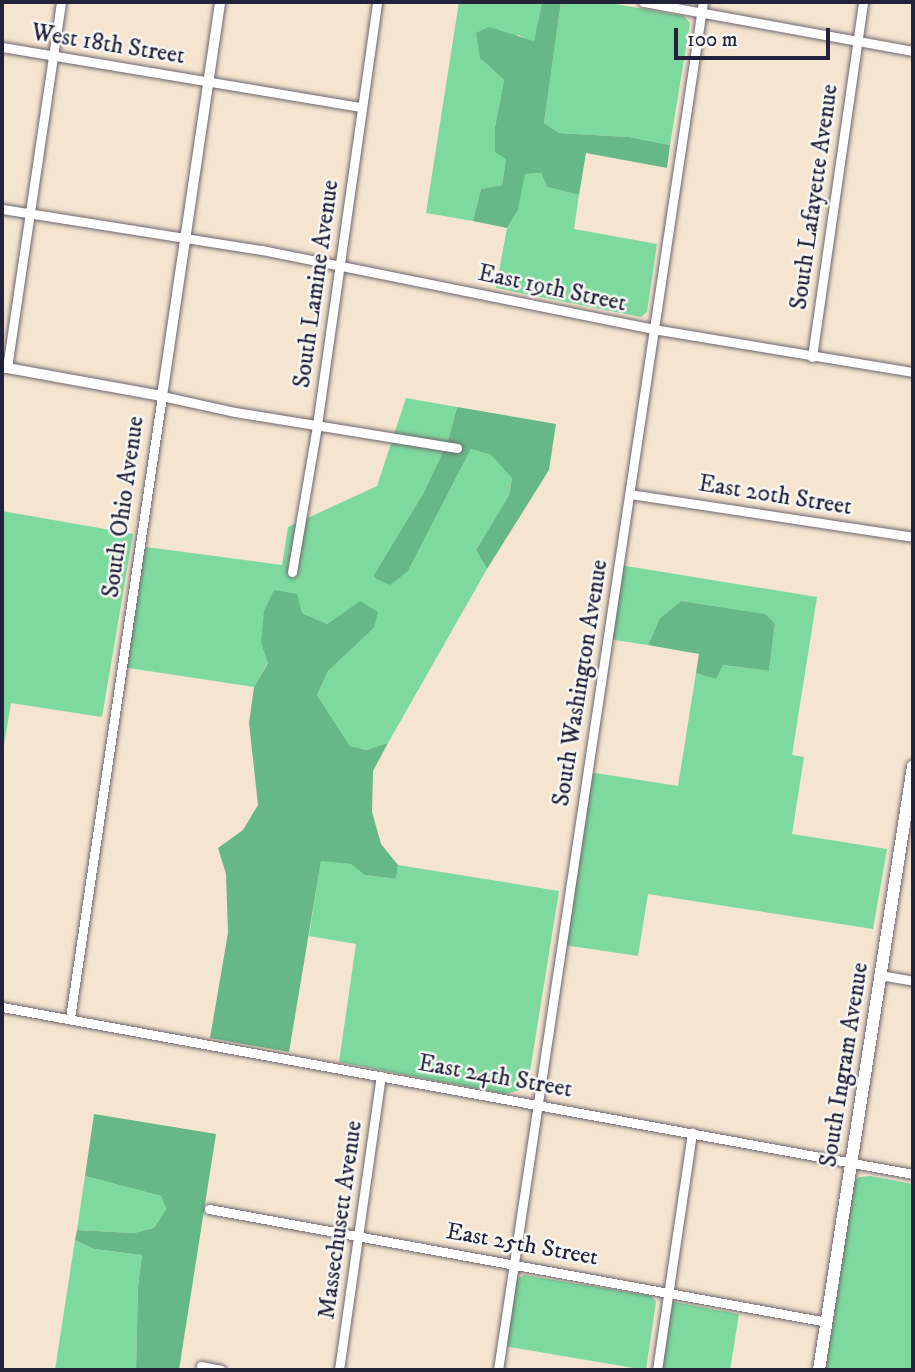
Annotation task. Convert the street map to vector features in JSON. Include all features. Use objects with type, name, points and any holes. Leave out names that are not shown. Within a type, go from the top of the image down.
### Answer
[{"type":"main road","name":"South Ingram Avenue","points":[[819,1370],[913,766]]},
{"type":"street","points":[[61,2],[4,367],[317,425],[457,447]]},
{"type":"street","name":"South Ohio Avenue","points":[[70,1018],[220,2]]},
{"type":"street","name":"South Lamine Avenue","points":[[292,572],[317,425],[377,2]]},
{"type":"street","points":[[643,2],[913,51]]},
{"type":"street","name":"South Washington Avenue","points":[[498,1370],[703,2]]},
{"type":"street","name":"South Lafayette Avenue","points":[[812,356],[863,2]]},
{"type":"street","name":"West 18th Street","points":[[2,47],[361,107]]},
{"type":"street","name":"East 19th Street","points":[[2,209],[185,236],[653,329],[913,372]]},
{"type":"street","name":"East 20th Street","points":[[630,494],[913,537]]},
{"type":"street","points":[[880,975],[913,981]]},
{"type":"street","name":"East 24th Street","points":[[2,1007],[913,1174]]},
{"type":"street","name":"Massechusett Avenue","points":[[339,1370],[381,1076]]},
{"type":"street","points":[[657,1370],[692,1133]]},
{"type":"street","name":"East 25th Street","points":[[209,1209],[514,1262],[827,1322]]},
{"type":"street","points":[[201,1366],[221,1370]]},
{"type":"green space","points":[[459,2],[542,2],[534,42],[518,35],[480,58],[504,80],[495,127],[506,159],[502,185],[481,189],[473,221],[426,213]]},
{"type":"green space","points":[[542,2],[561,2],[544,123],[559,133],[629,137],[670,145],[667,168],[586,153],[579,195],[547,187],[541,173],[525,174],[518,210],[507,228],[473,221],[481,189],[502,185],[506,159],[495,152],[495,127],[504,80],[480,58],[476,33],[489,27],[534,41]]},
{"type":"green space","points":[[561,2],[604,2],[684,16],[690,23],[670,145],[629,137],[559,133],[544,123]]},
{"type":"green space","points":[[541,173],[547,187],[579,195],[574,229],[657,244],[647,312],[641,317],[496,288],[507,228],[518,210],[524,174]]},
{"type":"green space","points":[[406,398],[457,407],[448,441],[424,492],[373,578],[408,571],[471,449],[491,455],[512,477],[509,495],[476,550],[487,569],[388,743],[366,750],[350,746],[317,695],[328,671],[374,628],[360,601],[327,624],[302,613],[261,643],[268,662],[254,687],[122,667],[139,546],[282,565],[288,527],[377,486]]},
{"type":"green space","points":[[457,407],[556,424],[549,470],[487,569],[476,550],[509,495],[512,478],[491,455],[471,449],[408,571],[390,585],[373,577],[424,492],[448,441]]},
{"type":"green space","points":[[2,511],[133,534],[102,717],[11,703],[2,757]]},
{"type":"green space","points":[[620,565],[817,597],[792,755],[804,757],[792,834],[887,849],[873,929],[648,894],[638,956],[564,945],[589,772],[678,786],[696,673],[716,679],[722,665],[769,671],[775,625],[764,614],[681,601],[660,618],[648,645],[608,639]]},
{"type":"green space","points":[[274,590],[297,594],[302,613],[327,624],[360,601],[378,612],[374,628],[328,671],[317,695],[350,746],[366,750],[388,743],[373,771],[372,812],[381,844],[398,865],[396,879],[365,875],[351,864],[321,861],[289,1052],[210,1038],[228,933],[226,874],[218,848],[243,830],[258,805],[249,723],[254,687],[268,663],[261,643],[264,611]]},
{"type":"green space","points":[[681,601],[765,614],[775,624],[769,671],[723,665],[716,679],[696,673],[699,654],[648,645],[660,618]]},
{"type":"green space","points":[[321,860],[351,864],[366,875],[396,879],[398,865],[559,891],[528,1084],[524,1089],[505,1094],[339,1062],[356,944],[309,936]]},
{"type":"green space","points":[[94,1114],[216,1134],[179,1370],[136,1370],[138,1287],[142,1255],[94,1249],[75,1240],[77,1230],[134,1233],[154,1228],[166,1209],[161,1196],[85,1176]]},
{"type":"green space","points":[[85,1176],[161,1196],[166,1209],[154,1228],[134,1233],[77,1230]]},
{"type":"green space","points":[[870,1176],[913,1184],[913,1370],[820,1370],[851,1183],[859,1177]]},
{"type":"green space","points":[[75,1240],[94,1249],[142,1255],[138,1287],[136,1370],[55,1370]]},
{"type":"green space","points":[[524,1275],[651,1296],[656,1302],[646,1370],[504,1346],[516,1279]]},
{"type":"green space","points":[[669,1301],[739,1314],[730,1370],[658,1370]]}]
